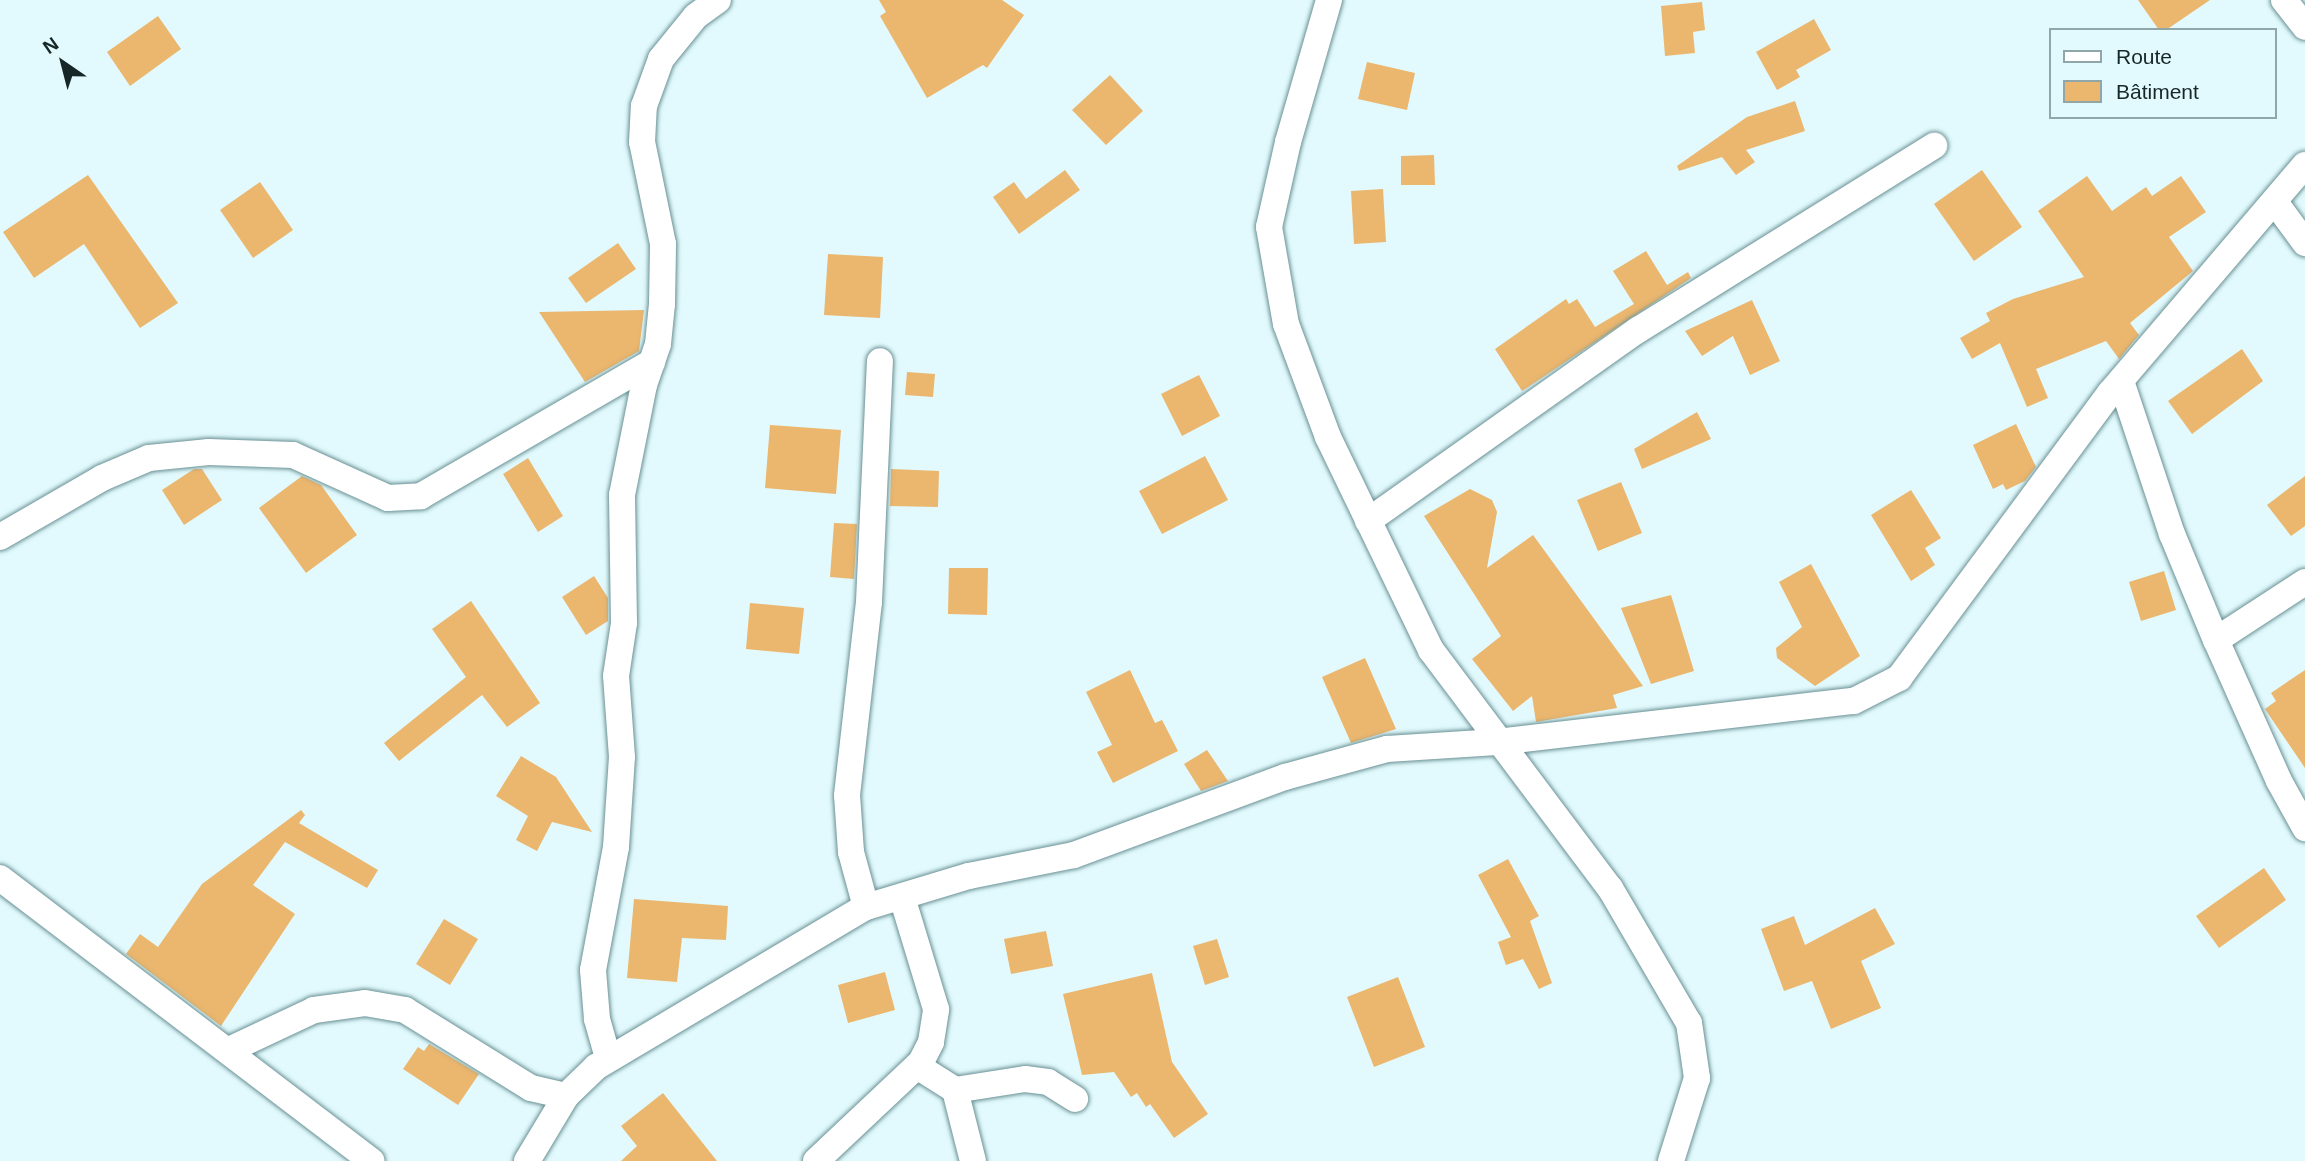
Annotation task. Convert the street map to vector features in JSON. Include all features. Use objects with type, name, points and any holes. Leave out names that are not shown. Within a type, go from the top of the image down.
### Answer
[{"type":"street","points":[[608,1058],[597,1019],[593,970],[616,847],[622,757],[616,676],[624,623],[622,495],[652,362],[662,304],[663,244],[642,142],[644,106],[661,59],[696,16],[718,0]]},
{"type":"street","points":[[1329,0],[1288,142],[1269,227],[1286,324],[1328,437],[1431,650],[1497,742],[1610,888],[1689,1023],[1697,1078],[1671,1161]]},
{"type":"street","points":[[2284,0],[2305,27]]},
{"type":"street","points":[[1368,521],[1638,330],[1934,146]]},
{"type":"street","points":[[527,1161],[566,1096],[608,1058],[866,907],[969,876],[1074,855],[1285,777],[1387,749],[1497,742],[1854,701],[1899,678],[1991,549],[2121,381],[2305,165]]},
{"type":"street","points":[[2275,202],[2305,243]]},
{"type":"street","points":[[866,907],[851,852],[847,795],[869,602],[880,361]]},
{"type":"street","points":[[0,537],[103,478],[149,458],[209,452],[293,455],[388,498],[421,496],[652,362]]},
{"type":"street","points":[[2121,381],[2172,534],[2279,781],[2305,828]]},
{"type":"street","points":[[2216,640],[2305,582]]},
{"type":"street","points":[[0,878],[372,1161]]},
{"type":"street","points":[[816,1161],[917,1066],[931,1042],[936,1009],[902,897]]},
{"type":"street","points":[[229,1050],[314,1010],[365,1003],[405,1010],[531,1088],[566,1096]]},
{"type":"street","points":[[917,1066],[955,1090],[1025,1079],[1048,1082],[1075,1099]]},
{"type":"street","points":[[955,1090],[973,1161]]},
{"type":"building","points":[[879,0],[1002,0],[1024,15],[987,68],[983,65],[927,98],[880,16],[886,12]]},
{"type":"building","points":[[2138,0],[2210,0],[2169,28],[2158,28]]},
{"type":"building","points":[[1702,2],[1705,30],[1693,32],[1695,53],[1665,56],[1661,6]]},
{"type":"building","points":[[158,16],[181,49],[130,86],[107,52]]},
{"type":"building","points":[[1814,19],[1831,50],[1796,70],[1800,77],[1777,90],[1756,52]]},
{"type":"building","points":[[1367,62],[1415,73],[1407,110],[1358,99]]},
{"type":"building","points":[[1110,75],[1143,111],[1106,145],[1072,110]]},
{"type":"building","points":[[1795,101],[1805,131],[1746,150],[1755,162],[1736,175],[1722,157],[1679,171],[1677,166],[1747,117]]},
{"type":"building","points":[[1434,155],[1435,185],[1401,185],[1401,156]]},
{"type":"building","points":[[1065,170],[1080,190],[1019,234],[993,197],[1014,182],[1026,199]]},
{"type":"building","points":[[1982,170],[2022,227],[1974,261],[1934,204]]},
{"type":"building","points":[[88,175],[178,303],[140,328],[84,244],[34,278],[3,232]]},
{"type":"building","points":[[2087,176],[2112,211],[2146,187],[2152,196],[2181,176],[2206,212],[2169,237],[2193,271],[2130,323],[2139,335],[2119,359],[2106,341],[2036,369],[2048,398],[2027,407],[2000,343],[1972,359],[1960,338],[1990,321],[1986,313],[2013,299],[2084,277],[2038,211]]},
{"type":"building","points":[[260,182],[293,230],[253,258],[220,210]]},
{"type":"building","points":[[1383,189],[1386,242],[1354,244],[1351,191]]},
{"type":"building","points":[[618,243],[636,269],[586,303],[568,278]]},
{"type":"building","points":[[1646,251],[1667,285],[1688,272],[1691,278],[1522,391],[1495,349],[1566,299],[1569,304],[1577,299],[1595,327],[1634,304],[1613,271]]},
{"type":"building","points":[[828,254],[883,257],[880,318],[824,315]]},
{"type":"building","points":[[1752,300],[1780,361],[1750,375],[1733,336],[1702,356],[1685,331]]},
{"type":"building","points":[[644,310],[639,351],[585,382],[539,312]]},
{"type":"building","points":[[2242,349],[2263,381],[2192,434],[2168,401]]},
{"type":"building","points":[[907,372],[935,374],[933,397],[905,395]]},
{"type":"building","points":[[1199,375],[1220,416],[1182,436],[1161,394]]},
{"type":"building","points":[[1697,412],[1711,439],[1642,469],[1634,449]]},
{"type":"building","points":[[2016,424],[2036,467],[2025,481],[2006,490],[2003,484],[1993,489],[1973,445]]},
{"type":"building","points":[[770,425],[841,430],[836,494],[765,488]]},
{"type":"building","points":[[1205,456],[1228,500],[1162,534],[1139,491]]},
{"type":"building","points":[[528,458],[563,516],[538,532],[503,474]]},
{"type":"building","points":[[194,469],[202,469],[222,500],[184,525],[162,490]]},
{"type":"building","points":[[891,469],[939,471],[938,507],[890,506]]},
{"type":"building","points":[[302,476],[321,485],[357,535],[306,573],[259,508]]},
{"type":"building","points":[[2305,476],[2305,526],[2291,536],[2267,505]]},
{"type":"building","points":[[1621,482],[1642,533],[1598,551],[1577,500]]},
{"type":"building","points":[[1470,489],[1492,500],[1497,512],[1487,568],[1533,535],[1643,686],[1613,695],[1617,708],[1536,722],[1532,696],[1513,711],[1472,659],[1501,636],[1424,516]]},
{"type":"building","points":[[1911,490],[1941,538],[1925,548],[1935,565],[1911,581],[1871,515]]},
{"type":"building","points":[[834,523],[857,524],[854,579],[830,577]]},
{"type":"building","points":[[1811,564],[1860,656],[1815,686],[1777,658],[1776,648],[1802,627],[1779,582]]},
{"type":"building","points":[[949,568],[988,568],[987,615],[948,614]]},
{"type":"building","points":[[2164,571],[2176,610],[2141,621],[2129,582]]},
{"type":"building","points":[[594,576],[608,598],[608,621],[586,635],[562,597]]},
{"type":"building","points":[[1671,595],[1694,671],[1651,684],[1621,608]]},
{"type":"building","points":[[471,601],[540,703],[507,727],[482,695],[399,761],[384,743],[466,677],[432,629]]},
{"type":"building","points":[[750,603],[804,608],[799,654],[746,649]]},
{"type":"building","points":[[1365,658],[1396,729],[1351,743],[1322,677]]},
{"type":"building","points":[[1130,670],[1155,723],[1162,720],[1178,751],[1113,783],[1097,752],[1112,745],[1086,692]]},
{"type":"building","points":[[2305,670],[2305,768],[2265,709],[2276,701],[2271,693]]},
{"type":"building","points":[[1207,750],[1228,781],[1201,791],[1184,764]]},
{"type":"building","points":[[521,756],[556,777],[592,832],[552,822],[537,851],[516,840],[528,816],[496,796]]},
{"type":"building","points":[[301,810],[305,815],[299,823],[378,870],[367,888],[285,842],[253,885],[295,914],[221,1026],[126,954],[140,934],[158,947],[202,884]]},
{"type":"building","points":[[1508,859],[1539,916],[1530,921],[1552,983],[1539,989],[1523,959],[1506,965],[1498,942],[1511,937],[1478,875]]},
{"type":"building","points":[[2264,868],[2286,900],[2219,948],[2196,916]]},
{"type":"building","points":[[634,899],[728,906],[726,940],[682,938],[677,982],[627,978]]},
{"type":"building","points":[[1875,908],[1895,944],[1861,961],[1881,1008],[1831,1029],[1812,981],[1784,991],[1761,929],[1794,916],[1805,945]]},
{"type":"building","points":[[444,919],[478,939],[450,985],[416,964]]},
{"type":"building","points":[[1046,931],[1053,966],[1011,974],[1004,939]]},
{"type":"building","points":[[1217,939],[1229,977],[1205,985],[1193,946]]},
{"type":"building","points":[[885,972],[895,1010],[848,1023],[838,985]]},
{"type":"building","points":[[1152,973],[1172,1062],[1208,1114],[1174,1138],[1150,1104],[1146,1107],[1137,1093],[1131,1097],[1114,1072],[1082,1075],[1063,994]]},
{"type":"building","points":[[1398,977],[1425,1047],[1374,1067],[1347,997]]},
{"type":"building","points":[[429,1044],[479,1074],[458,1105],[403,1069],[418,1047],[424,1051]]},
{"type":"building","points":[[663,1093],[717,1161],[621,1161],[637,1146],[621,1126]]}]
